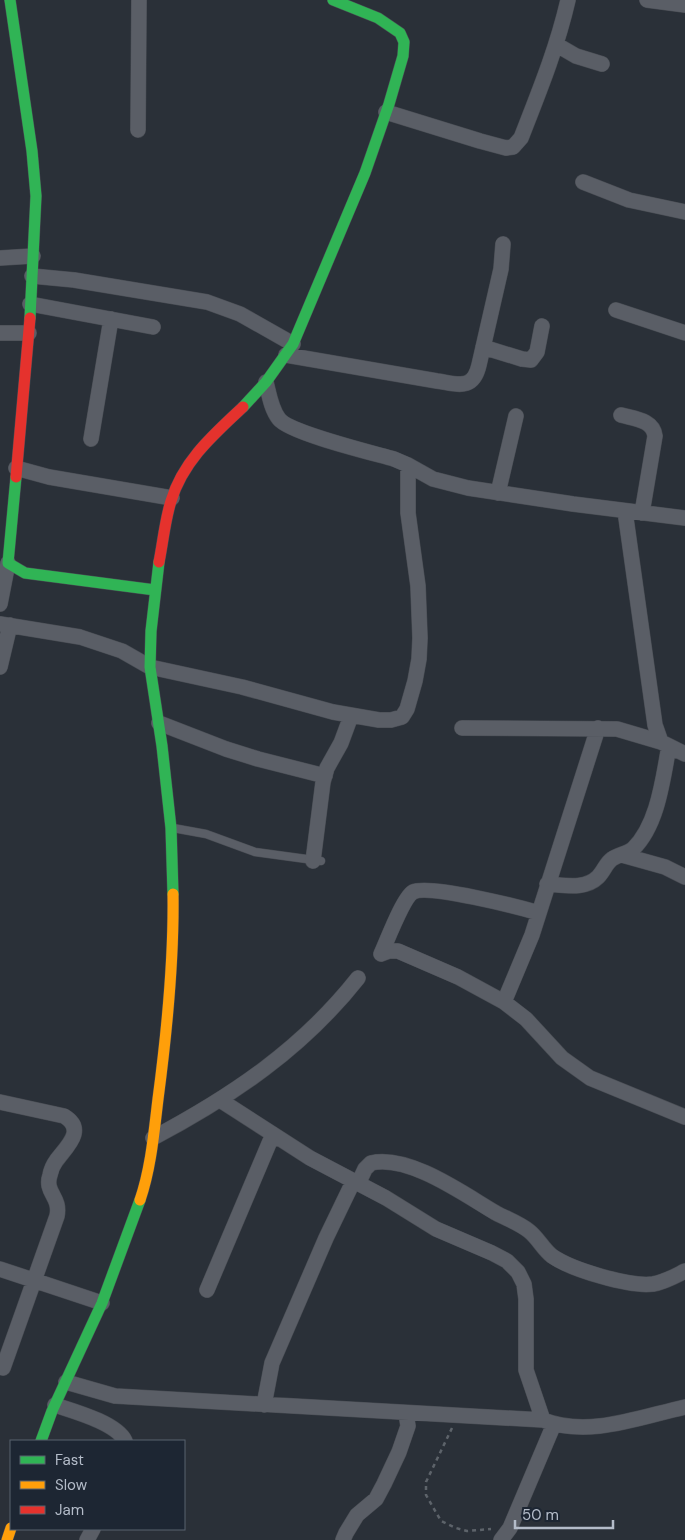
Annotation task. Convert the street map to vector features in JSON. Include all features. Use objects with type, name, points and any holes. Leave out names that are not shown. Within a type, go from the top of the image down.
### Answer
[{"type":"street","points":[[0,604],[8,563],[29,333],[35,226],[34,176],[10,0]]},
{"type":"street","points":[[138,130],[139,0]]},
{"type":"street","points":[[41,1440],[55,1405],[102,1303],[142,1193],[153,1138],[167,1033],[172,970],[173,907],[171,828],[150,667],[151,631],[155,590],[165,527],[172,498],[177,484],[207,441],[253,398],[290,350],[354,201],[386,112],[403,56],[404,42],[400,33],[378,18],[334,0]]},
{"type":"street","points":[[386,112],[480,141],[506,148],[513,147],[520,138],[557,45],[568,0]]},
{"type":"street","points":[[647,0],[685,5]]},
{"type":"street","points":[[557,45],[576,56],[602,64]]},
{"type":"street","points":[[583,182],[629,200],[685,212]]},
{"type":"street","points":[[32,276],[81,281],[207,302],[240,314],[290,350],[462,384],[471,382],[477,375],[501,269],[503,244]]},
{"type":"street","points":[[0,258],[33,256]]},
{"type":"street","points":[[30,304],[153,327]]},
{"type":"street","points":[[616,310],[685,333]]},
{"type":"street","points":[[91,439],[111,319]]},
{"type":"street","points":[[483,347],[522,360],[531,360],[536,352],[542,326]]},
{"type":"street","points":[[0,334],[29,333]]},
{"type":"street","points":[[266,382],[273,408],[279,419],[288,426],[394,459],[433,480],[498,493],[685,518]]},
{"type":"street","points":[[621,415],[647,423],[654,430],[655,436],[642,513]]},
{"type":"street","points":[[498,493],[516,416]]},
{"type":"street","points":[[0,667],[5,625],[80,636],[122,651],[150,667],[242,687],[333,712],[379,720],[392,720],[402,717],[407,709],[419,659],[420,609],[408,513],[408,465]]},
{"type":"street","points":[[16,468],[49,477],[172,498]]},
{"type":"street","points":[[547,884],[585,885],[594,881],[610,861],[628,853],[638,843],[650,823],[658,798],[665,744],[655,726],[652,710],[626,511]]},
{"type":"street","points":[[8,563],[25,573],[155,590]]},
{"type":"street","points":[[317,861],[319,805],[325,776],[341,743],[351,716]]},
{"type":"street","points":[[158,723],[242,754],[325,776]]},
{"type":"street","points":[[462,728],[616,729],[665,744],[685,754]]},
{"type":"street","points":[[504,1002],[526,951],[598,728]]},
{"type":"street","points":[[622,855],[665,867],[685,877]]},
{"type":"street","points":[[539,913],[436,892],[414,892],[402,907],[381,954],[389,951],[398,952],[458,977],[504,1002],[526,1019],[562,1058],[590,1078],[685,1117]]},
{"type":"street","points":[[153,1138],[192,1118],[282,1057],[313,1028],[358,978]]},
{"type":"street","points":[[220,1100],[310,1158],[386,1198],[436,1229],[492,1253],[507,1262],[518,1272],[524,1284],[526,1299],[526,1370],[548,1422],[505,1534]]},
{"type":"street","points":[[0,1102],[64,1116],[72,1120],[74,1126],[71,1144],[55,1162],[48,1181],[48,1186],[56,1199],[58,1208],[3,1368]]},
{"type":"street","points":[[207,1290],[273,1134]]},
{"type":"street","points":[[264,1405],[272,1363],[326,1238],[356,1183],[371,1163],[394,1163],[426,1174],[467,1194],[528,1230],[550,1255],[574,1267],[621,1281],[643,1284],[662,1282],[685,1271]]},
{"type":"street","points":[[0,1269],[102,1303]]},
{"type":"street","points":[[66,1382],[115,1396],[457,1415],[548,1422],[568,1428],[600,1426],[685,1407]]},
{"type":"street","points":[[55,1405],[102,1423],[117,1431],[125,1440]]},
{"type":"street","points":[[343,1540],[357,1515],[376,1498],[384,1484],[399,1452],[408,1426],[406,1413]]},
{"type":"lane","points":[[171,828],[206,834],[255,852],[317,861]]},
{"type":"path","points":[[457,1415],[426,1482],[426,1495],[441,1521],[467,1531],[505,1534]]},
{"type":"traffic: fast","points":[[10,0],[32,151],[36,196],[30,318]]},
{"type":"traffic: fast","points":[[243,407],[266,382],[293,344],[365,173],[389,104],[403,56],[404,42],[400,33],[378,18],[333,0]]},
{"type":"traffic: fast","points":[[16,477],[8,563],[25,573],[155,590]]},
{"type":"traffic: fast","points":[[159,562],[151,631],[150,667],[162,746],[171,828],[173,894]]},
{"type":"traffic: fast","points":[[41,1440],[52,1411],[102,1303],[140,1200]]},
{"type":"traffic: slow","points":[[140,1200],[152,1150],[164,1048],[171,971],[173,894]]},
{"type":"traffic: slow","points":[[7,1540],[10,1530]]},
{"type":"traffic: jam","points":[[16,477],[30,318]]},
{"type":"traffic: jam","points":[[159,562],[169,508],[183,473],[200,449],[243,407]]}]
